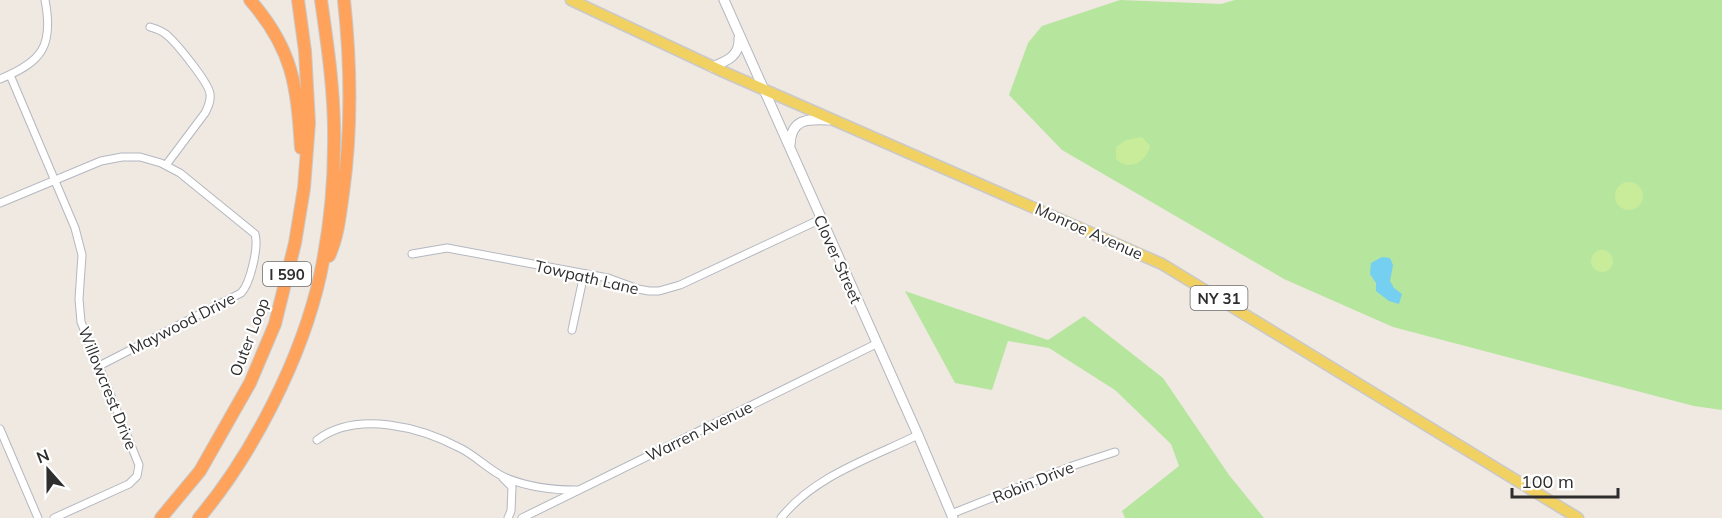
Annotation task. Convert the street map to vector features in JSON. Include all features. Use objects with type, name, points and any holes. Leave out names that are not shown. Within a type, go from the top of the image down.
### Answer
[{"type":"highway","points":[[250,0],[269,22],[279,39],[291,70],[298,110],[304,188]]},
{"type":"highway","name":"Outer Loop","points":[[161,518],[200,471],[250,383],[275,324],[295,243],[304,188],[309,123],[305,51],[298,0]]},
{"type":"highway","name":"I 590","points":[[199,518],[248,447],[288,371],[320,276],[328,220],[334,145],[330,62],[321,0]]},
{"type":"highway","points":[[320,276],[331,251],[338,222],[349,153],[351,103],[344,0]]},
{"type":"main road","name":"Monroe Avenue","points":[[571,0],[712,67],[1162,264],[1578,518]]},
{"type":"main road","name":"Clover Street","points":[[724,0],[952,516]]},
{"type":"main road","points":[[712,67],[734,56],[740,43],[739,35]]},
{"type":"main road","points":[[791,150],[791,134],[798,124],[806,120],[836,120]]},
{"type":"street","points":[[0,80],[33,61],[44,47],[49,27],[45,0]]},
{"type":"street","points":[[150,27],[165,33],[172,40],[204,80],[210,92],[205,113],[166,165]]},
{"type":"street","name":"Willowcrest Drive","points":[[10,75],[79,240],[82,269],[79,315],[136,454],[139,470],[135,479],[129,484],[54,518]]},
{"type":"street","name":"Maywood Drive","points":[[0,203],[111,159],[140,157],[166,165],[180,173],[255,234],[257,244],[245,289],[236,296],[99,366]]},
{"type":"street","name":"Towpath Lane","points":[[412,254],[447,248],[608,278],[649,291],[671,288],[821,219]]},
{"type":"street","points":[[572,330],[584,274]]},
{"type":"street","name":"Warren Avenue","points":[[522,518],[876,344]]},
{"type":"street","points":[[317,440],[329,431],[347,426],[372,425],[405,428],[453,444],[501,476],[512,487],[512,511],[508,518]]},
{"type":"street","points":[[0,429],[38,518]]},
{"type":"street","points":[[781,518],[800,497],[820,482],[918,435]]},
{"type":"street","name":"Robin Drive","points":[[952,516],[1075,465],[1115,452]]},
{"type":"street","points":[[501,476],[524,484],[554,490],[579,490]]},
{"type":"green space","points":[[1120,0],[1221,4],[1235,0],[1722,0],[1722,410],[1694,406],[1393,327],[1284,279],[1062,150],[1009,95],[1028,43],[1042,26]]},
{"type":"green space","points":[[1142,137],[1150,146],[1141,161],[1126,165],[1116,159],[1116,147],[1126,140]]},
{"type":"green space","points":[[1629,182],[1639,186],[1643,196],[1639,206],[1629,210],[1619,206],[1615,196],[1619,186]]},
{"type":"green space","points":[[1598,250],[1606,250],[1613,257],[1613,265],[1606,272],[1598,272],[1591,265],[1591,257]]},
{"type":"green space","points":[[905,291],[1048,340],[1084,316],[1163,378],[1229,475],[1264,518],[1125,518],[1122,511],[1179,466],[1171,444],[1115,390],[1049,348],[1008,341],[992,390],[955,383]]},
{"type":"water","points":[[1382,257],[1390,258],[1393,265],[1390,281],[1394,288],[1402,294],[1399,304],[1389,301],[1376,291],[1376,283],[1370,274],[1371,263]]}]
